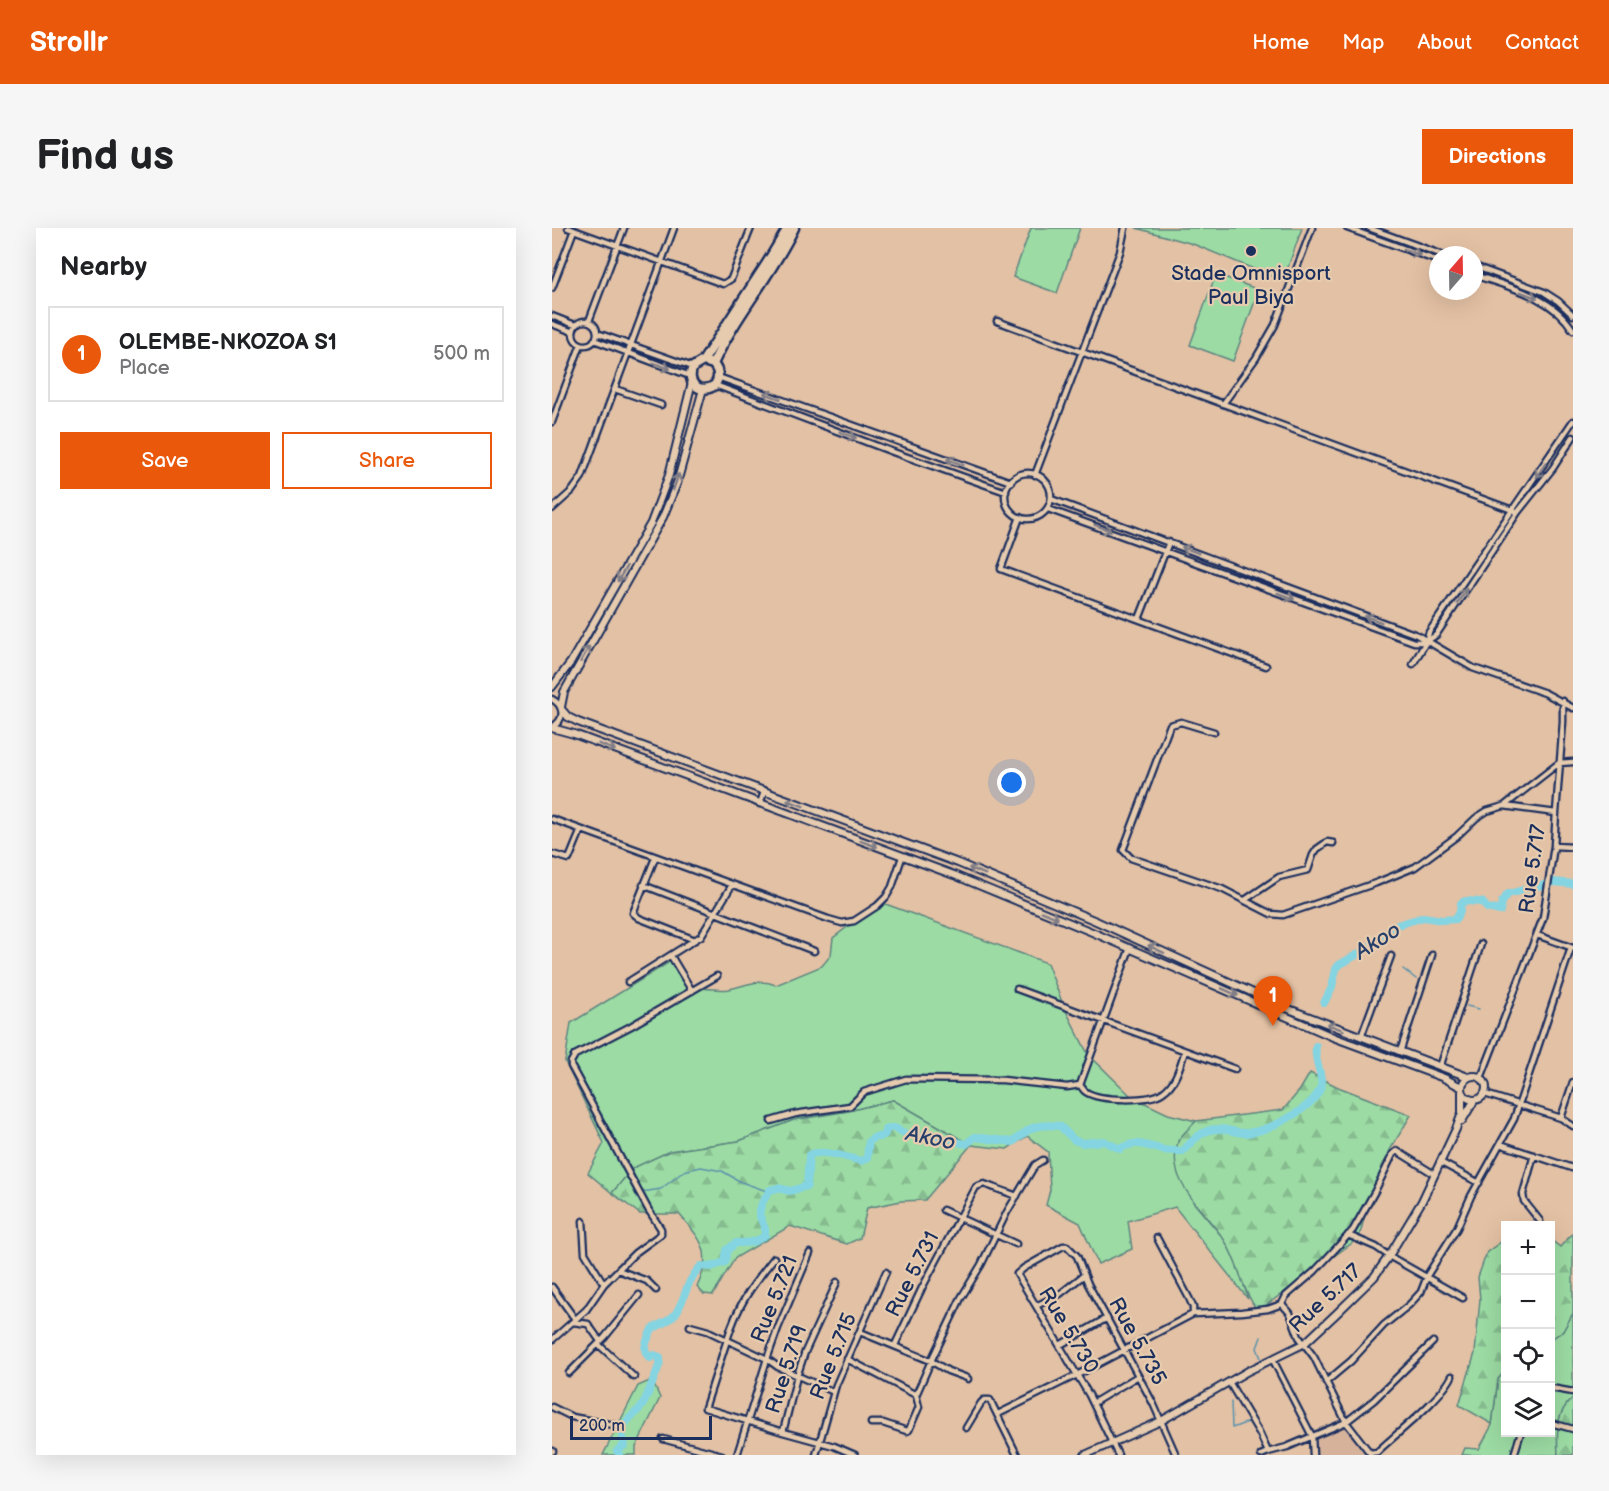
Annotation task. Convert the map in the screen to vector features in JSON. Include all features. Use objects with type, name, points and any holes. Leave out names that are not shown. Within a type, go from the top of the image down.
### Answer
[{"type":"highway","points":[[703,361],[716,368],[717,381],[703,389],[699,388],[692,375],[788,228]]},
{"type":"highway","points":[[712,364],[725,338],[783,250],[794,228]]},
{"type":"street","points":[[589,321],[624,228]]},
{"type":"street","points":[[552,509],[572,491],[582,477],[674,228]]},
{"type":"street","points":[[552,288],[571,229],[719,284],[727,283],[731,279],[751,228]]},
{"type":"street","points":[[1035,474],[1119,252],[1125,228]]},
{"type":"street","points":[[1223,404],[1256,358],[1275,325],[1312,228]]},
{"type":"street","points":[[1347,228],[1429,258]]},
{"type":"street","points":[[1369,228],[1429,250]]},
{"type":"street","points":[[1483,269],[1544,292],[1573,315]]},
{"type":"street","points":[[1483,277],[1540,299],[1567,319],[1573,330]]},
{"type":"street","points":[[552,316],[575,325]]},
{"type":"street","points":[[582,321],[589,321],[595,326],[597,333],[594,340],[588,344],[581,344],[575,339],[573,332],[575,325],[582,321]]},
{"type":"street","points":[[997,321],[1515,511]]},
{"type":"street","points":[[552,324],[573,332]]},
{"type":"street","points":[[597,333],[630,344],[692,375]]},
{"type":"street","points":[[594,340],[692,375]]},
{"type":"street","points":[[552,422],[581,344]]},
{"type":"street","points":[[552,687],[571,662],[651,523],[669,475],[692,375]]},
{"type":"street","points":[[717,381],[1011,482]]},
{"type":"street","points":[[717,381],[893,452],[1006,492]]},
{"type":"street","points":[[615,389],[661,405]]},
{"type":"street","points":[[552,727],[561,719],[564,692],[663,517],[677,483],[703,389]]},
{"type":"street","points":[[1413,664],[1429,632],[1515,511],[1572,424]]},
{"type":"street","points":[[1515,511],[1553,468],[1573,437]]},
{"type":"street","points":[[1022,474],[1035,474],[1046,481],[1049,487],[1051,499],[1048,509],[1032,519],[1020,517],[1014,514],[1007,504],[1006,492],[1011,482],[1022,474]]},
{"type":"street","points":[[1051,499],[1417,636],[1473,668],[1527,686],[1563,701],[1573,708]]},
{"type":"street","points":[[1048,509],[1414,642],[1426,642]]},
{"type":"street","points":[[1020,517],[1001,569],[1139,619],[1176,635],[1266,666]]},
{"type":"street","points":[[1139,619],[1169,542]]},
{"type":"street","points":[[552,699],[568,717],[578,722],[1000,880],[1286,1008],[1440,1067],[1468,1077],[1481,1078],[1486,1087],[1485,1094],[1474,1101],[1467,1098],[1462,1090],[1444,1077],[1333,1036],[954,875],[552,727]]},
{"type":"street","points":[[1556,813],[1563,701]]},
{"type":"street","points":[[1214,732],[1181,722],[1170,725],[1123,850],[1131,858],[1213,886],[1271,914],[1283,915],[1415,867],[1486,811],[1504,806],[1559,763],[1573,762]]},
{"type":"street","points":[[760,804],[764,792]]},
{"type":"street","name":"Rue 5.717","points":[[1481,1078],[1543,918],[1554,846],[1556,813],[1504,806]]},
{"type":"street","points":[[552,819],[828,920],[842,922],[854,921],[886,897],[892,887],[902,857]]},
{"type":"street","points":[[552,854],[569,859],[581,830]]},
{"type":"street","points":[[1245,900],[1279,877],[1308,870],[1317,849],[1328,842],[1333,843]]},
{"type":"street","points":[[1554,846],[1573,846]]},
{"type":"street","points":[[654,858],[633,910],[634,915],[695,940]]},
{"type":"street","points":[[643,885],[814,951]]},
{"type":"street","points":[[628,982],[695,940],[716,913],[732,885]]},
{"type":"street","points":[[1326,1382],[1351,1361],[1384,1325],[1421,1292],[1426,1277],[1457,1228],[1511,1126],[1572,948],[1537,935]]},
{"type":"street","points":[[1440,1067],[1481,944]]},
{"type":"street","points":[[1080,1085],[1130,948]]},
{"type":"street","points":[[1400,1052],[1432,955]]},
{"type":"street","points":[[671,956],[692,991]]},
{"type":"street","points":[[1361,1037],[1391,956]]},
{"type":"street","points":[[552,1340],[586,1310],[604,1284],[618,1270],[661,1234],[661,1229],[648,1209],[571,1066],[571,1062],[575,1055],[631,1026],[717,976]]},
{"type":"street","points":[[1017,989],[1235,1069]]},
{"type":"street","points":[[1080,1085],[1086,1092],[1101,1096],[1148,1099],[1163,1093],[1174,1082],[1185,1052]]},
{"type":"street","points":[[1462,1090],[1468,1077]]},
{"type":"street","points":[[771,1121],[795,1114],[850,1106],[864,1092],[906,1079],[1003,1080],[1066,1087],[1080,1085]]},
{"type":"street","points":[[1561,1118],[1573,1082]]},
{"type":"street","name":"Rue 5.717","points":[[1085,1455],[1161,1421],[1228,1382],[1305,1343],[1365,1285],[1389,1256],[1422,1201],[1462,1113],[1462,1090]]},
{"type":"street","points":[[1485,1094],[1561,1118],[1573,1126]]},
{"type":"street","name":"Rue 5.717","points":[[1456,1129],[1474,1101]]},
{"type":"street","points":[[1500,1144],[1572,1168]]},
{"type":"street","points":[[998,1414],[1193,1314],[1242,1312],[1268,1309],[1282,1304],[1286,1296],[1316,1271],[1348,1235],[1375,1191],[1393,1154],[1397,1151],[1434,1173]]},
{"type":"street","points":[[1534,1155],[1523,1194],[1524,1202],[1540,1221]]},
{"type":"street","points":[[871,1422],[909,1430],[919,1407],[916,1395],[966,1290],[1035,1165],[1043,1160]]},
{"type":"street","points":[[1440,1162],[1479,1183]]},
{"type":"street","name":"Rue 5.731","points":[[895,1345],[972,1193],[980,1185],[994,1186],[1017,1196]]},
{"type":"street","points":[[943,1210],[1016,1244]]},
{"type":"street","points":[[583,1221],[585,1253],[604,1284]]},
{"type":"street","points":[[1348,1235],[1376,1247],[1462,1298]]},
{"type":"street","points":[[1157,1238],[1189,1298],[1193,1314]]},
{"type":"street","name":"Rue 5.730","points":[[1067,1246],[1063,1246],[1017,1274],[1093,1403],[1118,1455]]},
{"type":"street","name":"Rue 5.735","points":[[1067,1246],[1077,1256],[1084,1275],[1138,1376],[1176,1455]]},
{"type":"street","name":"Rue 5.721","points":[[810,1254],[767,1359],[777,1367],[834,1392]]},
{"type":"street","points":[[774,1258],[742,1300],[735,1314],[705,1408],[783,1432]]},
{"type":"street","points":[[618,1270],[647,1281],[656,1290]]},
{"type":"street","name":"Rue 5.715","points":[[816,1455],[834,1392],[886,1272]]},
{"type":"street","points":[[1036,1306],[1060,1294],[1084,1275]]},
{"type":"street","name":"Rue 5.719","points":[[837,1282],[797,1376],[783,1432],[855,1455]]},
{"type":"street","points":[[552,1287],[574,1321],[588,1324],[599,1343],[634,1377]]},
{"type":"street","points":[[569,1373],[599,1343],[639,1294]]},
{"type":"street","points":[[1282,1304],[1290,1313],[1299,1337],[1305,1343],[1346,1422],[1370,1453],[1374,1454],[1446,1388],[1452,1376]]},
{"type":"street","points":[[1060,1345],[1107,1318]]},
{"type":"street","points":[[690,1326],[708,1331],[767,1359],[737,1455]]},
{"type":"street","points":[[860,1332],[895,1345],[945,1370],[968,1378],[968,1380]]},
{"type":"street","points":[[1261,1455],[1287,1447],[1346,1422],[1374,1400],[1433,1342]]},
{"type":"street","points":[[847,1359],[916,1395]]},
{"type":"street","points":[[1273,1360],[1312,1436],[1313,1455]]},
{"type":"street","points":[[1093,1403],[1138,1376]]},
{"type":"street","points":[[1228,1382],[1260,1434],[1268,1452]]},
{"type":"street","points":[[1555,1389],[1573,1392]]},
{"type":"street","points":[[966,1428],[984,1400],[990,1400],[1017,1455]]},
{"type":"street","points":[[552,1407],[572,1417],[614,1425]]},
{"type":"street","points":[[1555,1425],[1573,1429]]},
{"type":"street","points":[[1514,1455],[1519,1437]]},
{"type":"street","points":[[663,1439],[723,1455]]},
{"type":"shaded area","points":[[1340,1423],[1368,1451],[1363,1455],[1317,1455],[1308,1441]]},
{"type":"green space","points":[[1031,228],[1080,228],[1057,293],[1013,277]]},
{"type":"green space","name":"Stade Omnisport Paul Biya","points":[[1136,228],[1302,228],[1283,281],[1193,244]]},
{"type":"green space","points":[[1216,274],[1259,290],[1233,361],[1190,345]]},
{"type":"green space","points":[[880,902],[1047,963],[1064,1007],[1088,1054],[1132,1097],[1168,1114],[1196,1121],[1178,1141],[1193,1202],[1225,1240],[1239,1268],[1248,1299],[1175,1207],[1128,1221],[1132,1249],[1098,1264],[1080,1223],[1046,1205],[1050,1190],[1048,1152],[1027,1136],[1007,1149],[971,1145],[893,1100],[849,1111],[794,1120],[739,1141],[670,1151],[633,1168],[612,1193],[588,1173],[604,1143],[565,1062],[571,1023],[676,958],[692,987],[721,990],[758,982],[776,985],[822,966],[831,955],[833,938]]},
{"type":"green space","points":[[1310,1073],[1338,1087],[1411,1115],[1390,1150],[1369,1199],[1359,1238],[1258,1311],[1248,1295],[1225,1241],[1182,1183],[1175,1157],[1178,1142],[1196,1121],[1283,1110],[1300,1090]]},
{"type":"green space","points":[[893,1100],[971,1145],[925,1200],[901,1201],[867,1208],[860,1238],[847,1244],[790,1226],[735,1258],[713,1295],[704,1294],[697,1287],[702,1275],[705,1255],[699,1239],[679,1214],[640,1214],[612,1193],[633,1168],[670,1151],[739,1141],[794,1120],[849,1111]]},
{"type":"green space","points":[[1573,1233],[1573,1313],[1563,1331],[1555,1336],[1555,1243],[1560,1247]]},
{"type":"green space","points":[[1501,1242],[1501,1376],[1498,1379],[1492,1424],[1459,1405],[1475,1353],[1480,1299],[1478,1277],[1487,1252]]},
{"type":"green space","points":[[1573,1313],[1573,1398],[1563,1410],[1558,1424],[1558,1455],[1462,1455],[1465,1448],[1479,1449],[1492,1425],[1498,1379],[1501,1376],[1501,1437],[1555,1437],[1555,1336],[1563,1331]]},
{"type":"green space","points":[[652,1380],[660,1398],[636,1447],[636,1455],[603,1455],[638,1386]]},
{"type":"green space","points":[[1573,1398],[1573,1455],[1558,1455],[1558,1424],[1563,1410]]},
{"type":"waterway","name":"Akoo","points":[[1324,1003],[1339,965],[1365,950],[1397,925],[1424,917],[1442,920],[1456,919],[1461,903],[1465,901],[1482,902],[1487,908],[1500,911],[1502,902],[1508,894],[1554,882],[1573,884]]},
{"type":"waterway","points":[[1403,969],[1416,979]]},
{"type":"waterway","points":[[1467,1006],[1479,1009]]},
{"type":"waterway","name":"Akoo","points":[[620,1455],[617,1451],[625,1445],[623,1427],[642,1406],[660,1362],[660,1357],[654,1355],[650,1358],[645,1348],[652,1329],[674,1316],[692,1278],[701,1266],[711,1267],[725,1262],[727,1250],[736,1243],[755,1241],[765,1235],[759,1214],[762,1203],[770,1190],[778,1188],[790,1191],[807,1186],[809,1155],[828,1153],[861,1161],[867,1158],[869,1141],[880,1137],[885,1134],[885,1130],[892,1128],[907,1134],[966,1144],[975,1137],[1013,1142],[1029,1130],[1045,1125],[1060,1126],[1074,1140],[1083,1143],[1104,1141],[1120,1149],[1136,1144],[1163,1150],[1183,1151],[1207,1131],[1220,1129],[1241,1133],[1255,1132],[1277,1124],[1300,1111],[1316,1095],[1322,1083],[1316,1046]]},
{"type":"waterway","points":[[642,1192],[661,1189],[684,1171],[701,1167],[722,1171],[741,1182],[770,1190]]},
{"type":"waterway","points":[[1261,1337],[1257,1348],[1262,1361]]},
{"type":"waterway","points":[[1231,1402],[1232,1428],[1251,1421]]},
{"type":"place","name":"Stade Omnisport Paul Biya","points":[[1251,251]]},
{"type":"place","name":"OLEMBE-NKOZOA S1","points":[[1273,1026]]}]
